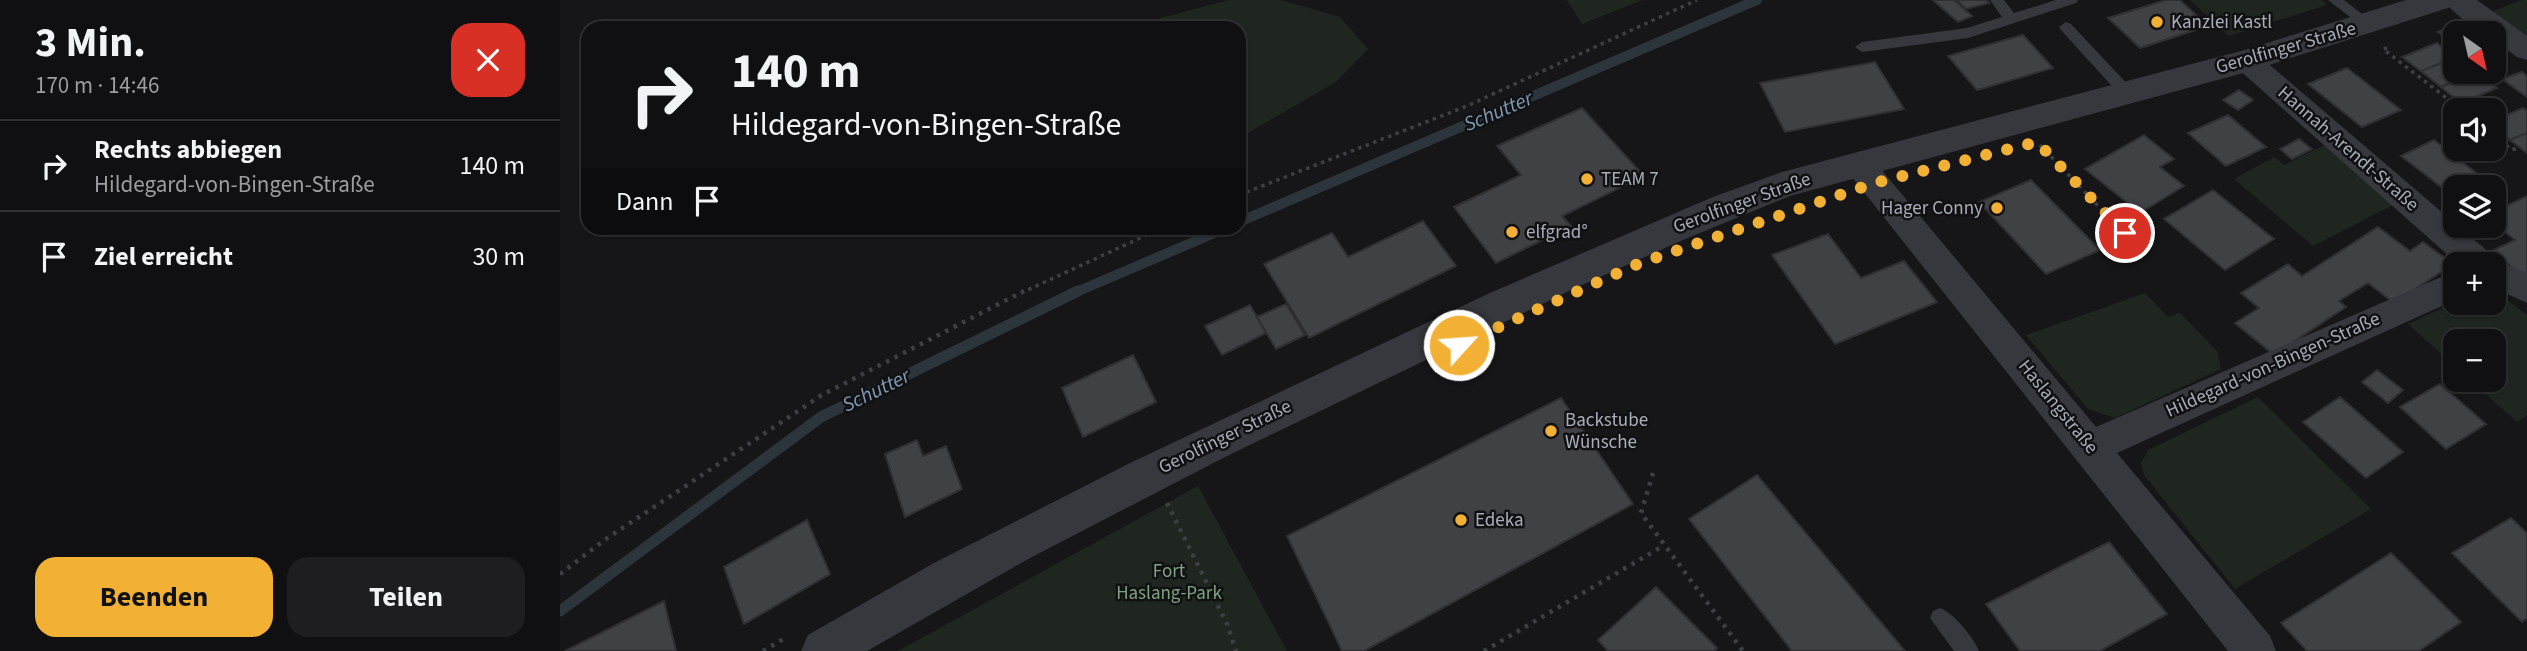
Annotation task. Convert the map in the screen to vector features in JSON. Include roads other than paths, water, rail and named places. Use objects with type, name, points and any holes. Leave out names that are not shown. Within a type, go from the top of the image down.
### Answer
[{"type":"street","name":"Gerolfinger Straße","points":[[824,651],[899,606],[1152,473],[1410,348],[1668,230],[1782,185],[2247,61],[2382,34],[2440,0]]},
{"type":"street","points":[[2458,0],[2527,50]]},
{"type":"street","name":"Hannah-Arendt-Straße","points":[[2247,61],[2466,252]]},
{"type":"street","name":"Haslangstraße","points":[[1859,164],[2091,447],[2239,646]]},
{"type":"street","points":[[2506,279],[2527,289]]},
{"type":"street","name":"Hildegard-von-Bingen-Straße","points":[[2091,447],[2443,290]]},
{"type":"lane","points":[[1997,0],[2011,19]]},
{"type":"lane","points":[[1862,47],[1968,33],[2071,0]]},
{"type":"lane","points":[[2335,0],[2382,34]]},
{"type":"lane","points":[[2066,27],[2126,92]]},
{"type":"lane","points":[[1940,618],[1968,651]]},
{"type":"waterway","name":"Schutter","points":[[1246,219],[1757,0]]},
{"type":"waterway","name":"Schutter","points":[[1074,293],[1210,235]]},
{"type":"waterway","name":"Schutter","points":[[560,611],[821,417],[1078,291]]},
{"type":"place","name":"Kanzlei Kastl","points":[[2157,22]]},
{"type":"place","name":"TEAM 7","points":[[1587,179]]},
{"type":"place","name":"Hager Conny","points":[[1997,208]]},
{"type":"place","name":"elfgrad°","points":[[1512,232]]},
{"type":"place","name":"Backstube Wünsche","points":[[1551,431]]},
{"type":"place","name":"Edeka","points":[[1461,520]]},
{"type":"park label","name":"Fort Haslang-Park","points":[[1169,582]]}]
